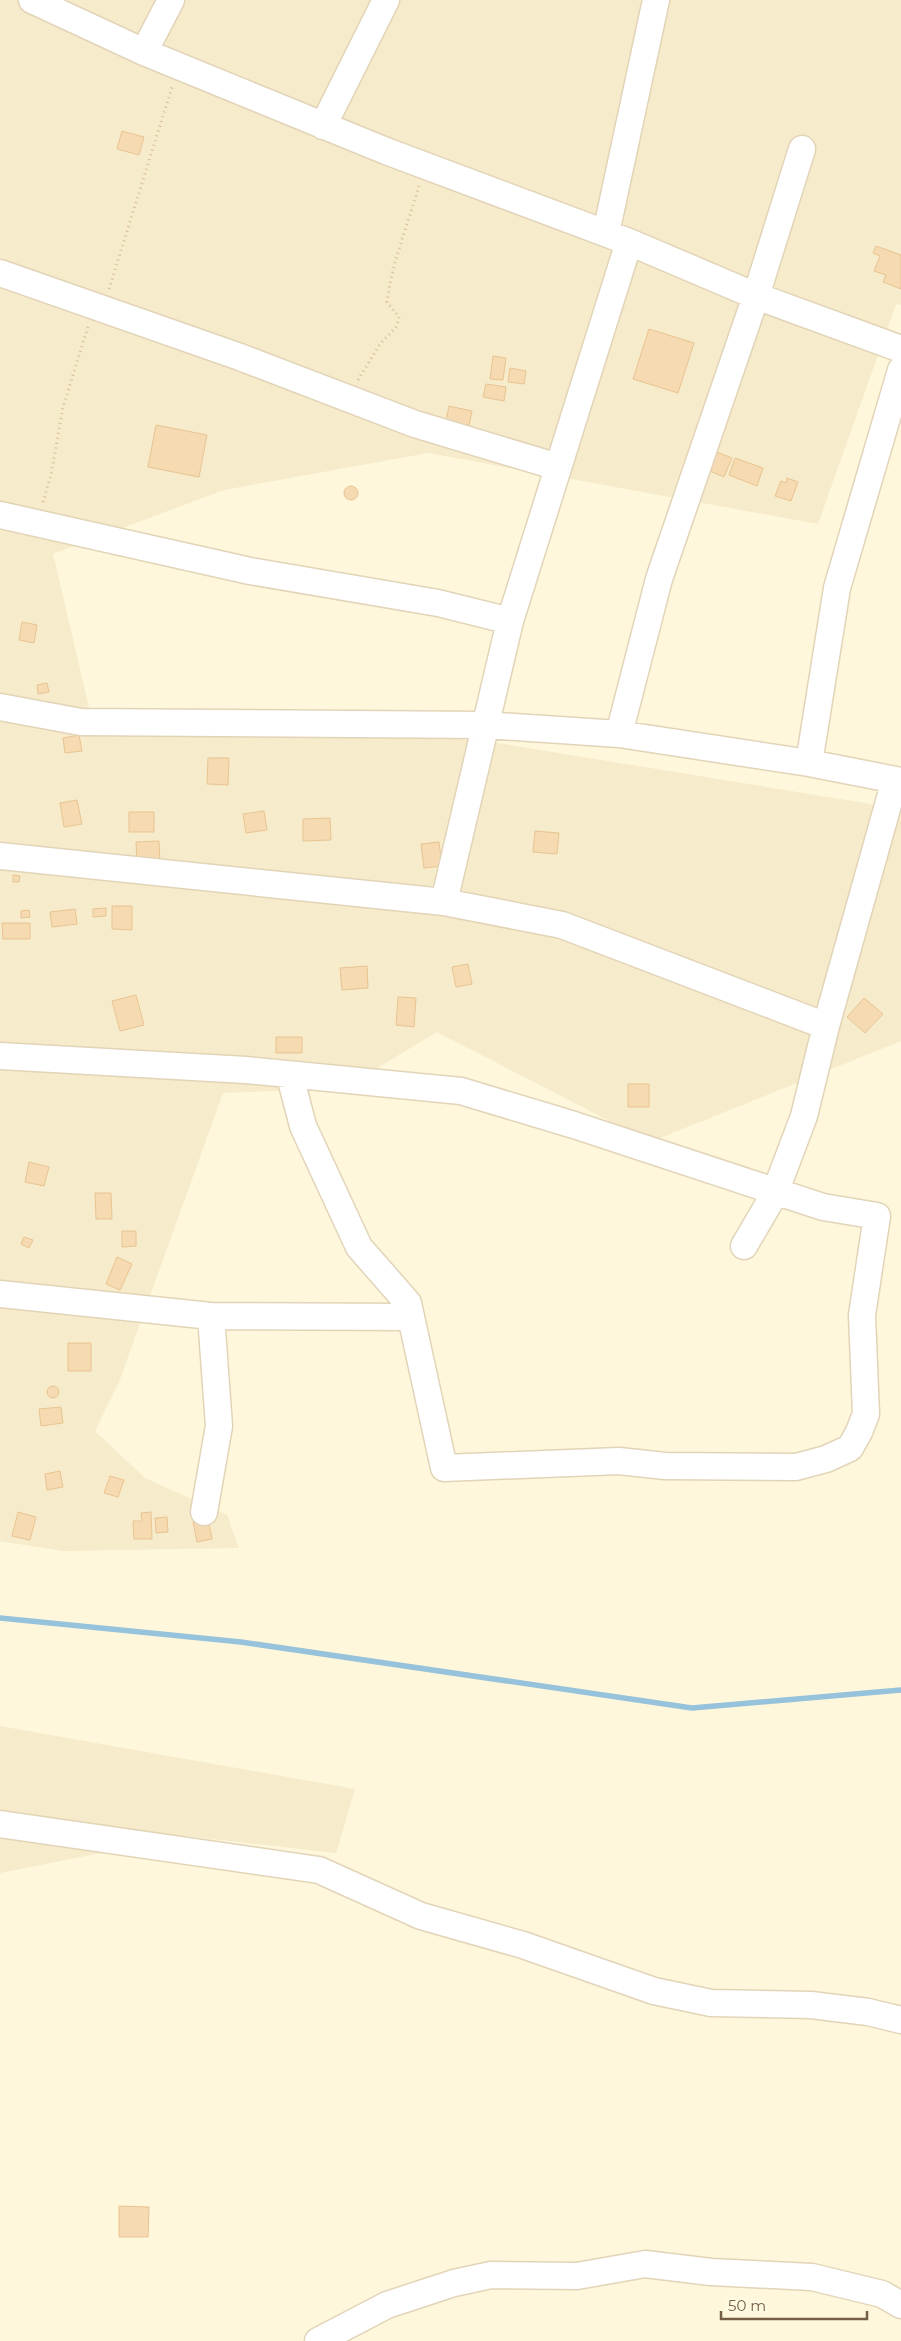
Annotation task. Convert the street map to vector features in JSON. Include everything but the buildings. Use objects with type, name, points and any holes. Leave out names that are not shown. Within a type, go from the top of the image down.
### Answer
[{"type":"street","points":[[32,0],[144,52],[323,126],[617,238],[756,296],[901,349]]},
{"type":"street","points":[[144,52],[171,0]]},
{"type":"street","points":[[323,126],[386,0]]},
{"type":"street","points":[[444,902],[510,621],[558,467],[617,238],[656,0]]},
{"type":"street","points":[[619,734],[659,579],[756,296],[802,149]]},
{"type":"street","points":[[0,273],[240,357],[415,424],[558,467]]},
{"type":"street","points":[[809,764],[837,588],[901,370]]},
{"type":"street","points":[[0,515],[37,521],[250,571],[438,603],[510,621]]},
{"type":"street","points":[[0,707],[81,722],[485,725],[619,734],[898,780],[826,1026],[804,1116],[775,1193],[744,1246]]},
{"type":"street","points":[[0,856],[444,902],[562,925],[826,1026]]},
{"type":"street","points":[[0,1056],[236,1070],[461,1091],[602,1134],[775,1193],[823,1207],[878,1216],[862,1315],[866,1414],[850,1448],[826,1459],[796,1467],[665,1466],[619,1461],[444,1468],[408,1303],[360,1247],[303,1126],[290,1076]]},
{"type":"street","points":[[0,1294],[211,1316],[411,1317]]},
{"type":"street","points":[[204,1512],[219,1426],[211,1316]]},
{"type":"street","points":[[0,1824],[262,1860],[319,1870],[421,1916],[523,1946],[654,1991],[711,2003],[811,2005],[868,2012],[901,2020]]},
{"type":"street","points":[[318,2341],[388,2305],[454,2283],[492,2275],[577,2276],[645,2264],[711,2272],[812,2277],[882,2294],[901,2305]]},
{"type":"path","points":[[346,398],[380,344],[397,326],[399,317],[387,302],[389,287],[401,240],[425,166]]},
{"type":"shaded area","points":[[0,0],[901,0],[901,305],[896,304],[818,524],[428,453],[224,490],[53,554],[91,716],[485,741],[901,809],[901,1041],[650,1142],[437,1032],[344,1088],[223,1093],[119,1382],[95,1431],[145,1478],[227,1515],[239,1548],[63,1551],[0,1541]]},
{"type":"shaded area","points":[[0,1726],[355,1789],[336,1853],[186,1836],[0,1873]]},
{"type":"waterway","points":[[0,1618],[241,1642],[692,1708],[901,1690]]}]
